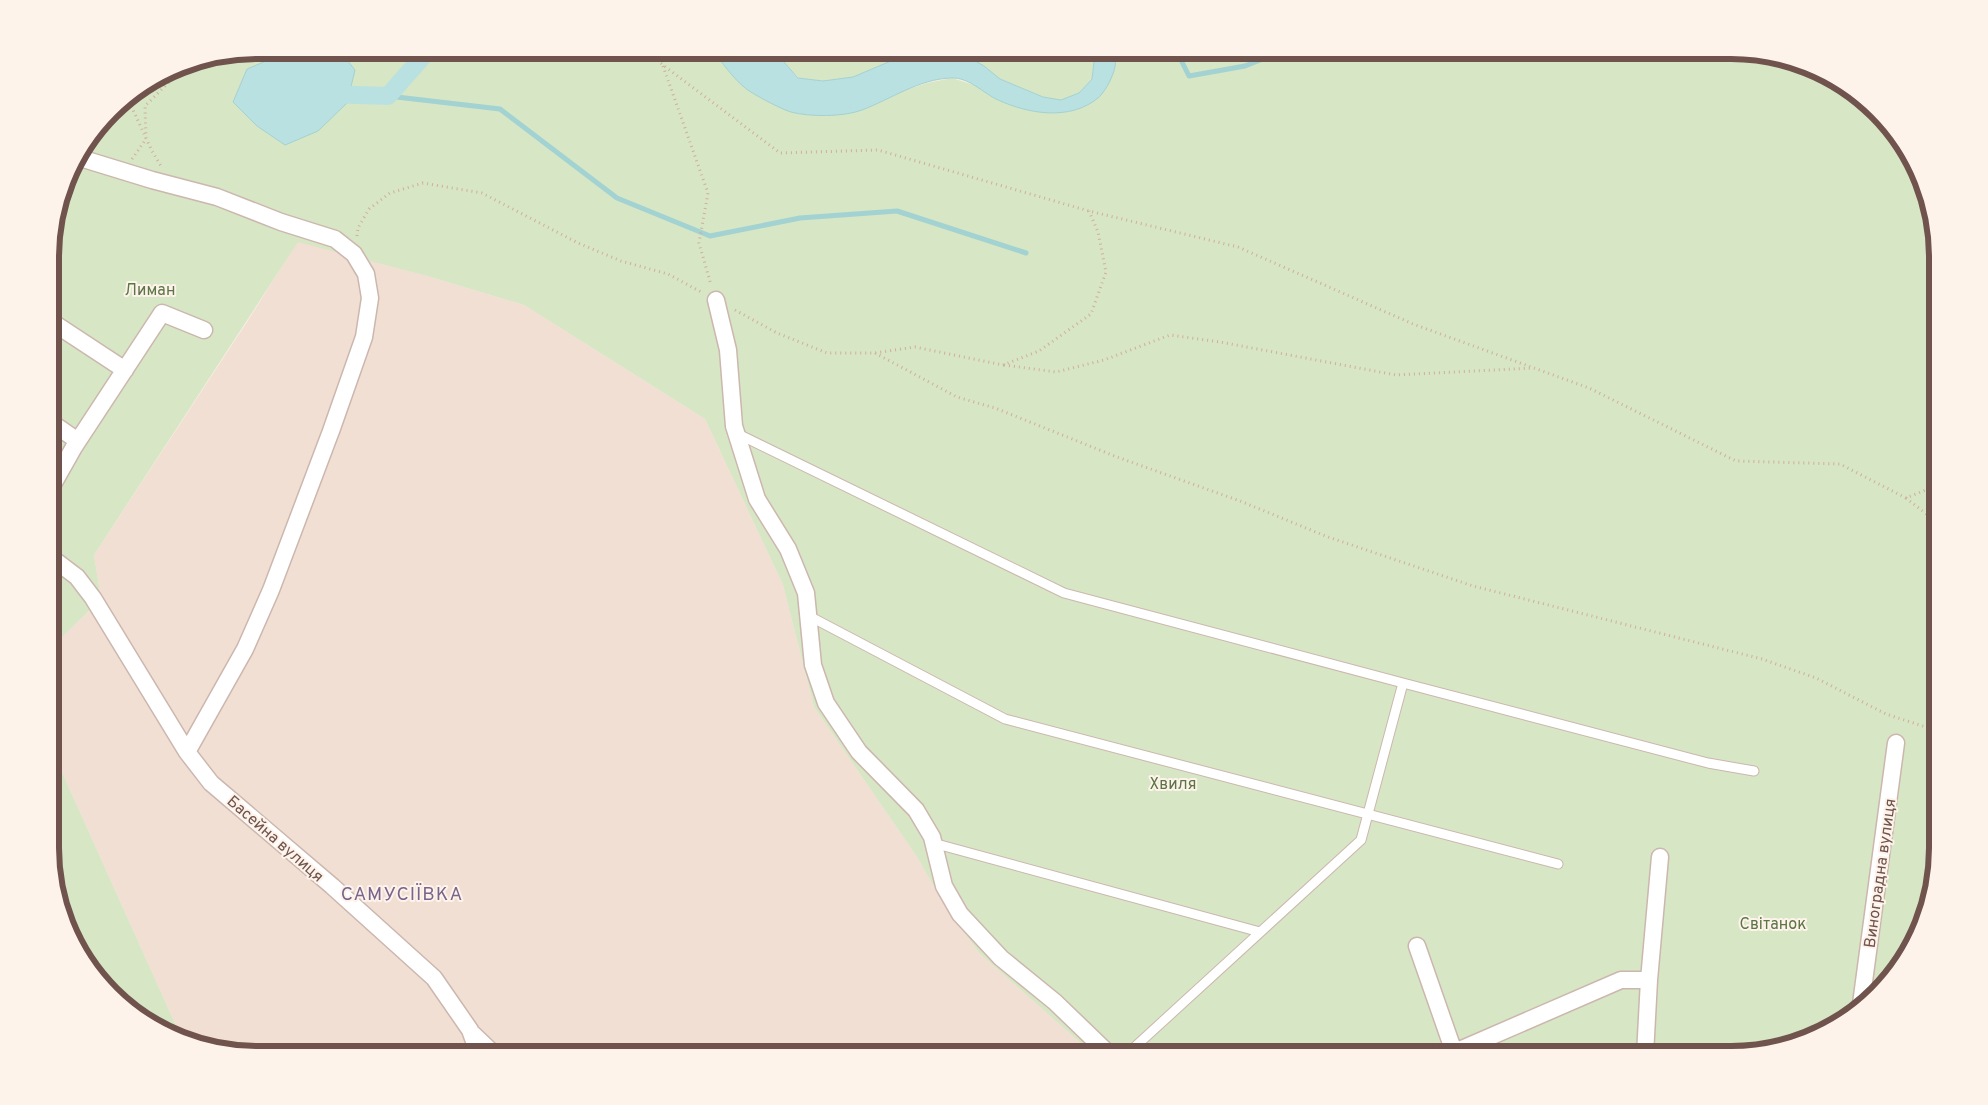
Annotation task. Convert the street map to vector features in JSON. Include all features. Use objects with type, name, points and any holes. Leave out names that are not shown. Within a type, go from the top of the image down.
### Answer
[{"type":"street","points":[[84,159],[123,172],[217,198],[281,222],[335,239],[354,254],[366,274],[370,298],[364,337],[331,431],[264,607],[246,649],[186,752]]},
{"type":"street","points":[[716,300],[728,350],[736,433],[757,499],[788,549],[806,594],[813,665],[826,703],[859,752],[916,810],[932,837],[944,886],[960,914],[1001,958],[1055,1002],[1101,1046]]},
{"type":"street","points":[[59,474],[78,441],[162,312],[204,330]]},
{"type":"street","points":[[59,327],[126,370]]},
{"type":"street","points":[[59,428],[78,441]]},
{"type":"street","name":"Басейна вулиця","points":[[59,563],[77,577],[93,598],[186,752],[211,783],[332,886],[434,978],[470,1030]]},
{"type":"street","name":"Виноградна вулиця","points":[[1862,997],[1896,743]]},
{"type":"street","points":[[1645,1046],[1648,980],[1660,857]]},
{"type":"street","points":[[1417,946],[1449,1046]]},
{"type":"street","points":[[1467,1046],[1621,980],[1648,980]]},
{"type":"street","points":[[470,1030],[476,1046]]},
{"type":"street","points":[[470,1030],[485,1046]]},
{"type":"lane","points":[[736,433],[1064,594],[1708,763],[1754,771]]},
{"type":"lane","points":[[809,616],[1005,720],[1558,864]]},
{"type":"lane","points":[[1136,1046],[1361,840],[1404,683]]},
{"type":"lane","points":[[933,844],[1260,932]]},
{"type":"path","points":[[656,59],[780,152],[878,150],[1089,211],[1238,247],[1413,324],[1589,388],[1736,461],[1840,464],[1906,498],[1929,517]]},
{"type":"path","points":[[663,65],[708,193],[699,243],[716,300]]},
{"type":"path","points":[[123,172],[146,139],[145,106],[173,77]]},
{"type":"path","points":[[130,104],[146,139],[173,186]]},
{"type":"path","points":[[354,254],[358,228],[369,209],[390,193],[423,183],[482,193],[578,243],[621,261],[668,274],[778,333],[827,353],[875,353],[915,347],[1003,365],[1056,372],[1104,360],[1170,335],[1220,342],[1396,375],[1535,368]]},
{"type":"path","points":[[1003,365],[1039,352],[1091,314],[1106,272],[1098,232],[1089,211]]},
{"type":"path","points":[[875,353],[957,396],[995,408],[1117,457],[1240,500],[1328,537],[1473,586],[1762,659],[1816,678],[1886,714],[1929,728]]},
{"type":"path","points":[[1906,498],[1929,489]]},
{"type":"shaded area","points":[[298,241],[524,305],[705,419],[783,585],[814,707],[917,857],[945,906],[979,953],[1084,1046],[243,1046],[205,1040],[178,1030],[59,766],[59,640],[101,599],[94,555]]},
{"type":"green space","points":[[271,59],[247,69],[355,70],[346,59],[720,59],[745,88],[860,111],[897,93],[927,83],[952,78],[974,85],[998,100],[1069,112],[1109,59],[1758,60],[1783,65],[1819,79],[1841,92],[1862,108],[1880,126],[1903,158],[1923,205],[1929,243],[1928,875],[1923,900],[1909,936],[1903,948],[1880,979],[1862,997],[1830,1020],[1783,1040],[1745,1046],[1084,1046],[979,953],[945,906],[917,857],[814,707],[783,585],[705,419],[524,305],[427,276],[298,242],[94,555],[101,599],[59,640],[60,230],[65,205],[79,169],[85,157],[108,126],[126,108],[157,85],[205,65],[230,60]]},
{"type":"green space","points":[[782,59],[896,59],[853,77],[823,81],[799,78]]},
{"type":"green space","points":[[960,59],[1097,59],[1094,62],[1092,78],[1079,93],[1061,100],[1043,97],[1000,79],[984,66]]},
{"type":"green space","points":[[59,766],[178,1030],[157,1020],[126,997],[100,969],[79,936],[65,900],[60,875]]},
{"type":"water","points":[[271,59],[346,59],[355,70],[347,103],[318,131],[285,145],[257,126],[233,102],[247,69]]},
{"type":"water","points":[[719,59],[782,59],[798,78],[823,81],[853,77],[896,59],[972,59],[1000,79],[1043,97],[1061,100],[1079,93],[1092,79],[1094,62],[1096,59],[1115,59],[1111,79],[1098,98],[1075,110],[1049,113],[1036,112],[1010,105],[992,97],[964,80],[951,78],[939,79],[916,86],[873,106],[855,112],[836,115],[798,114],[767,101],[735,79]]},
{"type":"waterway","points":[[326,94],[388,96],[421,59]]},
{"type":"waterway","points":[[1180,59],[1189,76],[1245,66],[1262,59]]},
{"type":"waterway","points":[[388,96],[500,109],[617,198],[710,236],[800,218],[897,211],[1026,253]]},
{"type":"district","name":"САМУСІЇВКА","points":[[402,893]]},
{"type":"park label","name":"Лиман","points":[[150,289]]},
{"type":"park label","name":"Хвиля","points":[[1173,783]]},
{"type":"park label","name":"Світанок","points":[[1773,923]]}]
